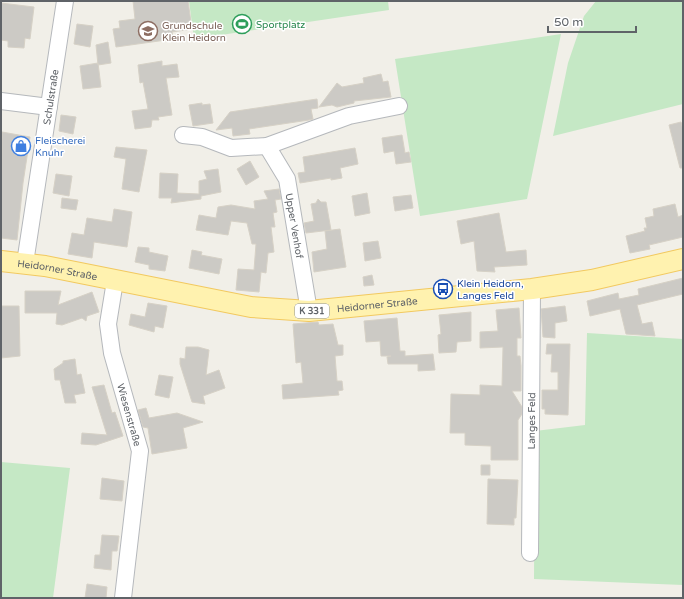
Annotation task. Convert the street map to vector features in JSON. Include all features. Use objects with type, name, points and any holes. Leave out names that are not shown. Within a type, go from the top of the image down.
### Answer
[{"type":"main road","name":"Heidorner Straße","points":[[1,261],[25,263],[251,307],[309,311],[532,290],[592,280],[683,259]]},
{"type":"street","name":"Schulstraße","points":[[25,263],[65,1]]},
{"type":"street","points":[[1,102],[49,107]]},
{"type":"street","points":[[183,135],[202,137],[231,148],[267,146],[349,116],[399,106]]},
{"type":"street","name":"Upper Venhof","points":[[267,146],[288,179],[309,311]]},
{"type":"street","name":"Wiesenstraße","points":[[115,281],[108,324],[112,353],[140,450],[123,598]]},
{"type":"street","name":"Langes Feld","points":[[530,553],[532,290]]},
{"type":"green space","name":"Sportplatz","points":[[189,1],[388,1],[389,10],[194,39]]},
{"type":"green space","points":[[596,1],[683,1],[683,104],[553,136],[568,63],[584,16]]},
{"type":"green space","points":[[561,34],[527,199],[420,216],[395,59]]},
{"type":"green space","points":[[587,333],[683,339],[683,585],[534,579],[535,431],[585,425]]},
{"type":"green space","points":[[1,462],[70,468],[53,598],[1,598]]},
{"type":"building","points":[[133,1],[188,1],[192,29],[172,32],[173,38],[166,40],[116,47],[113,29],[120,28],[119,21],[135,19]]},
{"type":"building","points":[[1,3],[34,7],[30,39],[25,38],[24,48],[8,47],[8,41],[1,40]]},
{"type":"building","points":[[77,24],[93,26],[90,47],[74,44]]},
{"type":"building","points":[[108,42],[111,63],[98,65],[96,45]]},
{"type":"building","points":[[162,61],[162,66],[177,64],[179,77],[166,78],[172,115],[158,117],[159,120],[152,120],[151,127],[135,129],[132,111],[148,109],[143,82],[140,83],[138,65]]},
{"type":"building","points":[[98,63],[101,87],[83,89],[80,66]]},
{"type":"building","points":[[381,74],[383,82],[388,81],[391,97],[354,101],[354,103],[337,107],[332,105],[319,107],[337,83],[342,87],[364,83],[363,78]]},
{"type":"building","points":[[317,99],[318,108],[311,109],[313,119],[249,129],[250,134],[233,136],[232,128],[216,130],[230,112]]},
{"type":"building","points":[[202,103],[202,105],[210,104],[213,123],[193,126],[189,105]]},
{"type":"building","points":[[61,115],[76,117],[73,134],[59,131]]},
{"type":"building","points":[[681,122],[683,130],[683,168],[680,168],[669,125]]},
{"type":"building","points":[[2,132],[30,137],[17,240],[1,238]]},
{"type":"building","points":[[402,135],[405,153],[409,152],[411,162],[396,164],[394,151],[384,153],[382,138]]},
{"type":"building","points":[[116,147],[147,150],[139,192],[122,189],[126,159],[114,157]]},
{"type":"building","points":[[355,148],[358,164],[340,168],[342,178],[331,180],[331,178],[300,183],[298,173],[305,172],[303,157]]},
{"type":"building","points":[[250,161],[259,177],[246,185],[237,169]]},
{"type":"building","points":[[218,169],[221,192],[201,196],[201,199],[171,203],[172,198],[159,198],[160,173],[178,174],[177,193],[199,194],[199,181],[207,179],[204,171]]},
{"type":"building","points":[[56,174],[72,176],[69,196],[53,193]]},
{"type":"building","points":[[279,189],[281,199],[275,200],[277,212],[273,213],[275,227],[271,227],[274,252],[268,253],[266,273],[261,272],[259,292],[236,290],[238,269],[254,270],[256,244],[252,244],[247,223],[231,221],[228,235],[196,230],[199,215],[216,218],[218,207],[231,205],[255,209],[254,201],[268,199],[264,191]]},
{"type":"building","points":[[367,193],[370,213],[355,216],[352,196]]},
{"type":"building","points":[[411,195],[413,208],[395,211],[393,197]]},
{"type":"building","points":[[62,198],[78,200],[76,210],[61,208]]},
{"type":"building","points":[[318,199],[321,202],[326,202],[331,230],[306,233],[304,223],[314,221],[311,204],[316,203]]},
{"type":"building","points":[[675,204],[678,217],[683,215],[683,237],[649,245],[650,249],[630,253],[626,236],[645,231],[644,228],[647,228],[645,218],[654,216],[653,209]]},
{"type":"building","points":[[114,209],[132,212],[127,247],[94,242],[92,258],[68,254],[72,233],[84,235],[87,218],[112,222]]},
{"type":"building","points":[[499,213],[506,252],[526,250],[527,265],[494,267],[495,272],[477,271],[474,241],[461,244],[457,221]]},
{"type":"building","points":[[340,229],[346,267],[314,272],[312,252],[327,249],[325,231]]},
{"type":"building","points":[[378,241],[381,258],[365,261],[363,243]]},
{"type":"building","points":[[138,247],[149,248],[149,252],[168,256],[165,271],[149,269],[149,265],[135,262]]},
{"type":"building","points":[[192,250],[202,252],[201,255],[222,259],[219,274],[189,268]]},
{"type":"building","points":[[372,275],[374,285],[364,286],[363,277]]},
{"type":"building","points":[[683,278],[683,294],[637,305],[642,324],[652,322],[655,336],[626,334],[620,309],[590,316],[587,301],[618,293],[619,299],[639,295],[638,289]]},
{"type":"building","points":[[25,291],[61,291],[58,305],[92,292],[99,312],[87,316],[86,321],[82,318],[62,325],[56,324],[57,313],[25,313]]},
{"type":"building","points":[[148,303],[167,306],[163,328],[155,326],[154,332],[129,325],[131,314],[145,317]]},
{"type":"building","points":[[1,306],[19,306],[20,356],[1,358]]},
{"type":"building","points":[[565,306],[567,321],[555,323],[555,338],[543,337],[541,309]]},
{"type":"building","points":[[519,308],[521,338],[517,338],[517,356],[520,356],[521,391],[512,391],[522,407],[522,414],[518,420],[518,460],[491,460],[491,446],[465,445],[465,433],[450,433],[451,394],[480,395],[480,385],[502,386],[503,347],[480,348],[480,332],[498,331],[496,310]]},
{"type":"building","points":[[471,312],[471,341],[457,342],[456,352],[439,353],[438,335],[441,334],[439,315]]},
{"type":"building","points":[[397,318],[400,351],[405,351],[405,356],[433,354],[435,370],[418,371],[418,364],[388,364],[387,357],[391,356],[381,356],[380,341],[366,342],[364,321]]},
{"type":"building","points":[[318,322],[319,325],[333,324],[338,345],[343,345],[343,355],[335,356],[337,381],[342,381],[343,390],[338,391],[339,395],[283,399],[282,385],[303,383],[301,362],[296,363],[293,324]]},
{"type":"building","points":[[547,344],[570,344],[568,415],[545,414],[545,409],[542,409],[542,390],[558,390],[558,372],[551,372],[552,354],[546,354]]},
{"type":"building","points":[[186,347],[198,347],[209,350],[206,375],[219,370],[225,388],[203,396],[205,404],[192,402],[180,364],[180,358],[185,359]]},
{"type":"building","points":[[75,359],[77,375],[81,374],[85,393],[74,395],[76,403],[65,403],[60,380],[55,380],[54,369],[63,363],[63,361]]},
{"type":"building","points":[[159,375],[173,377],[169,398],[155,395]]},
{"type":"building","points":[[104,385],[112,413],[115,412],[123,436],[96,445],[81,444],[82,433],[107,435],[92,387]]},
{"type":"building","points":[[146,408],[149,418],[177,413],[203,422],[183,428],[187,448],[152,454],[148,428],[143,427],[138,410]]},
{"type":"building","points":[[481,465],[490,465],[490,475],[481,475]]},
{"type":"building","points":[[102,478],[124,481],[122,501],[100,499]]},
{"type":"building","points":[[488,479],[518,480],[516,518],[514,518],[514,525],[487,524]]},
{"type":"building","points":[[102,535],[119,536],[117,551],[112,551],[111,570],[94,568],[95,555],[100,555]]},
{"type":"building","points":[[87,584],[107,587],[106,598],[85,598]]},
{"type":"place","name":"Sportplatz","points":[[242,24]]},
{"type":"place","name":"Grundschule Klein Heidorn","points":[[148,31]]},
{"type":"place","name":"Fleischerei Knuhr","points":[[21,146]]},
{"type":"place","name":"Klein Heidorn, Langes Feld","points":[[443,289]]}]
